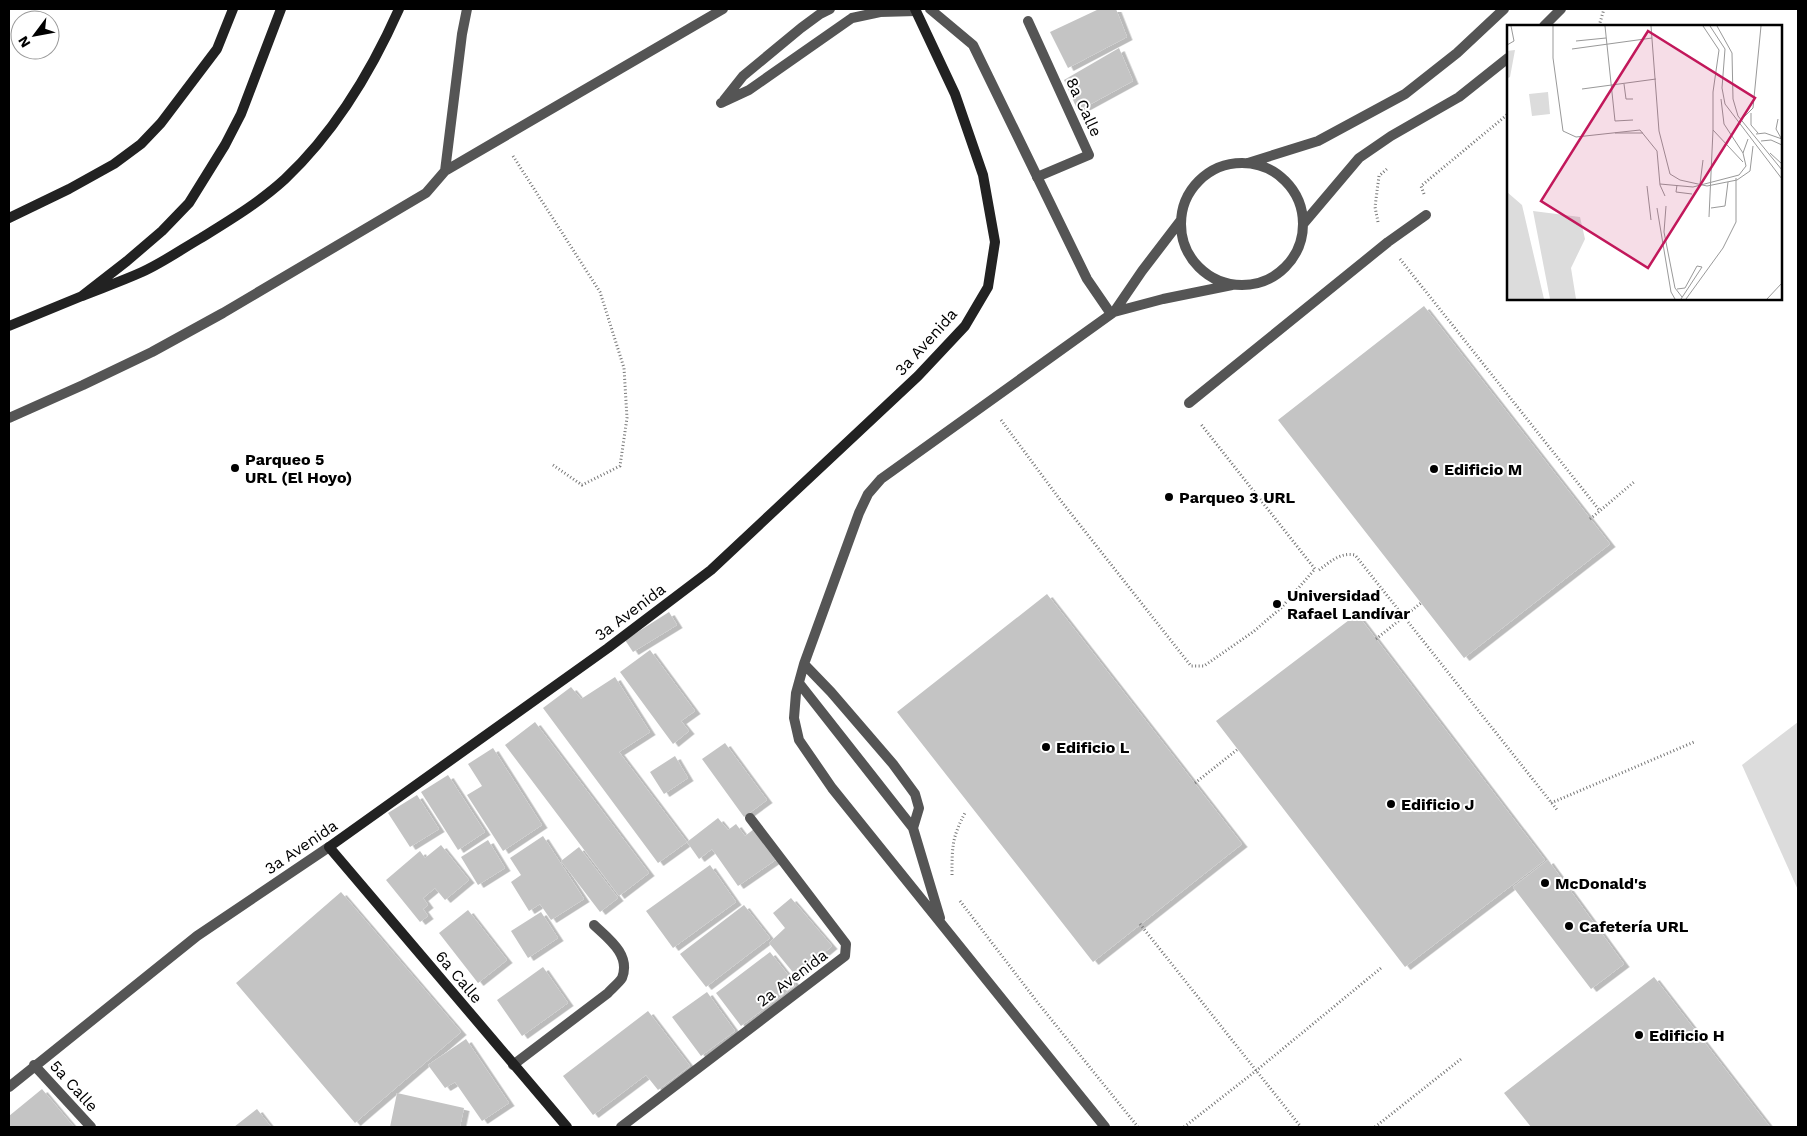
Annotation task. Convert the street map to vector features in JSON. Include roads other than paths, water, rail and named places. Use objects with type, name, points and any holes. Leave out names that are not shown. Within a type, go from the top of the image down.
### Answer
[{"type":"street","points":[[9,218],[69,189],[114,164],[141,144],[161,123],[217,48],[233,9]]},
{"type":"street","points":[[82,296],[155,237],[189,203],[225,145],[240,114],[281,9]]},
{"type":"street","points":[[9,326],[143,272],[243,211],[285,179],[324,136],[345,108],[365,78],[399,9]]},
{"type":"street","points":[[445,171],[462,34],[467,9]]},
{"type":"street","points":[[9,418],[152,352],[223,314],[426,193],[445,171],[723,9]]},
{"type":"street","points":[[830,9],[801,28],[743,76],[721,103],[749,90],[852,18],[880,12],[915,10]]},
{"type":"street","points":[[930,9],[973,45],[1087,279],[1112,313]]},
{"type":"street","points":[[1248,163],[1318,141],[1405,94],[1457,54],[1504,9]]},
{"type":"street","points":[[1545,25],[1561,9]]},
{"type":"street","name":"3a Avenida","points":[[9,1087],[197,936],[329,846],[608,648],[711,570],[918,376],[965,326],[988,286],[995,242],[983,175],[955,94],[915,10]]},
{"type":"street","name":"8a Calle","points":[[1028,21],[1089,154],[1038,176]]},
{"type":"street","points":[[1304,223],[1359,158],[1391,136],[1459,97],[1507,59]]},
{"type":"street","points":[[1112,313],[1163,299],[1234,285],[1256,284],[1275,276],[1290,262],[1300,243],[1304,223],[1300,205],[1292,189],[1280,176],[1265,167],[1248,163],[1232,163],[1216,168],[1202,177],[1191,190],[1184,204],[1181,220],[1183,238],[1189,254],[1200,268],[1214,278],[1234,285]]},
{"type":"street","points":[[1189,403],[1388,242],[1426,216]]},
{"type":"street","points":[[1105,1127],[832,788],[799,740],[794,718],[804,664],[859,513],[868,494],[881,479],[1112,313],[1181,220]]},
{"type":"street","points":[[804,664],[831,692],[893,764],[915,794],[919,808],[913,828]]},
{"type":"street","points":[[799,683],[913,828],[942,924]]},
{"type":"street","name":"2a Avenida","points":[[622,1127],[845,956],[846,944],[750,818]]},
{"type":"street","name":"6a Calle","points":[[329,846],[567,1127]]},
{"type":"street","points":[[513,1064],[608,993],[621,979],[625,964],[618,948],[594,925]]},
{"type":"street","name":"5a Calle","points":[[34,1065],[91,1127]]},
{"type":"place","name":"Parqueo 5 URL (El Hoyo)","points":[[235,468]]},
{"type":"place","name":"Edificio M","points":[[1434,469]]},
{"type":"place","name":"Parqueo 3 URL","points":[[1169,497]]},
{"type":"place","name":"Universidad Rafael Landívar","points":[[1277,604]]},
{"type":"place","name":"Edificio L","points":[[1046,747]]},
{"type":"place","name":"Edificio J","points":[[1391,804]]},
{"type":"place","name":"McDonald's","points":[[1545,883]]},
{"type":"place","name":"Cafetería URL","points":[[1569,926]]},
{"type":"place","name":"Edificio H","points":[[1639,1035]]}]
